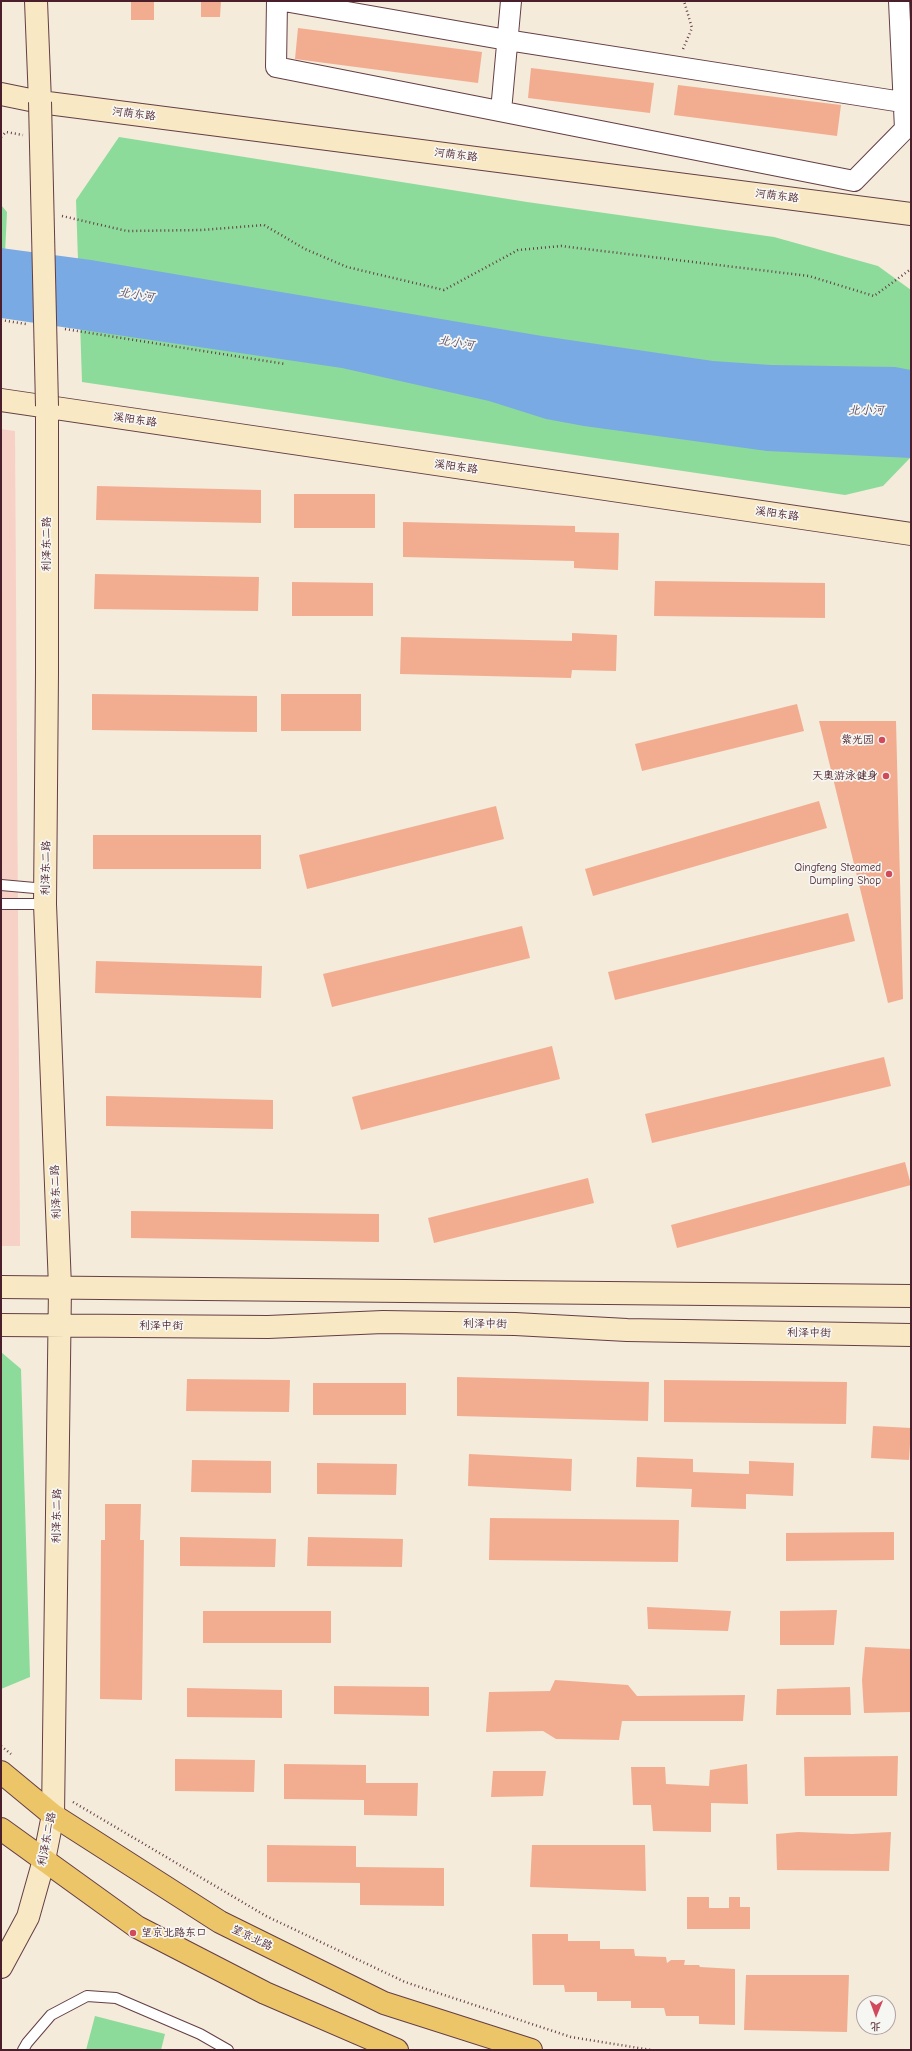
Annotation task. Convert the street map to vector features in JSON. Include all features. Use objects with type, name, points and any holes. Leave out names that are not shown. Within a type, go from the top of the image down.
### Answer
[{"type":"main road","name":"望京北路","points":[[7,1764],[53,1816],[220,1922],[384,2002],[531,2050]]},
{"type":"main road","points":[[1,1828],[137,1927],[265,1993],[397,2050]]},
{"type":"street","name":"利泽东二路","points":[[1,1967],[28,1917],[44,1860],[53,1816],[60,1287],[45,897],[47,406],[40,102],[36,1]]},
{"type":"street","points":[[277,1],[276,67],[854,181],[905,129],[902,102],[899,1]]},
{"type":"street","points":[[284,1],[507,40],[902,102]]},
{"type":"street","points":[[501,111],[511,1]]},
{"type":"street","name":"河荫东路","points":[[1,94],[40,102],[911,214]]},
{"type":"street","name":"溪阳东路","points":[[1,400],[911,534]]},
{"type":"street","points":[[1,1287],[911,1296]]},
{"type":"street","name":"利泽中街","points":[[1,1325],[268,1327],[383,1322],[515,1324],[635,1330],[911,1335]]},
{"type":"lane","points":[[1,886],[45,897]]},
{"type":"lane","points":[[1,904],[45,897]]},
{"type":"lane","points":[[23,2050],[27,2043],[51,2015],[88,1996],[116,1998],[200,2034],[228,2050]]},
{"type":"path","points":[[676,66],[692,28],[684,1]]},
{"type":"path","points":[[62,216],[127,231],[202,230],[264,225],[305,249],[347,267],[444,290],[518,250],[561,246],[809,276],[874,296],[911,269]]},
{"type":"path","points":[[1,320],[31,325]]},
{"type":"path","points":[[61,329],[285,364]]},
{"type":"path","points":[[1,1746],[7,1764]]},
{"type":"path","points":[[53,1790],[266,1916],[406,1982],[571,2037],[651,2050]]},
{"type":"shaded area","points":[[1,429],[15,431],[20,1246],[1,1246]]},
{"type":"green space","points":[[119,137],[527,202],[774,237],[878,266],[911,290],[910,458],[883,486],[845,495],[82,382],[76,200]]},
{"type":"green space","points":[[1,205],[7,212],[1,337]]},
{"type":"green space","points":[[1,1352],[21,1369],[30,1677],[1,1689]]},
{"type":"green space","points":[[95,2016],[165,2034],[161,2050],[86,2050]]},
{"type":"water","name":"北小河","points":[[1,248],[91,260],[542,336],[713,361],[771,365],[895,367],[911,370],[911,458],[767,451],[584,426],[546,419],[489,401],[342,368],[1,318]]},
{"type":"building","points":[[131,1],[154,1],[154,20],[131,20]]},
{"type":"building","points":[[201,1],[221,1],[220,17],[201,17]]},
{"type":"building","points":[[298,28],[482,52],[478,83],[295,59]]},
{"type":"building","points":[[531,68],[654,83],[650,113],[528,98]]},
{"type":"building","points":[[678,85],[841,105],[837,136],[674,115]]},
{"type":"building","points":[[97,486],[261,490],[261,523],[96,520]]},
{"type":"building","points":[[294,494],[375,494],[375,528],[294,528]]},
{"type":"building","points":[[403,522],[575,526],[575,532],[619,533],[618,570],[574,568],[574,561],[403,557]]},
{"type":"building","points":[[95,574],[259,577],[258,611],[94,609]]},
{"type":"building","points":[[655,581],[825,583],[825,618],[654,616]]},
{"type":"building","points":[[292,582],[373,583],[373,616],[292,616]]},
{"type":"building","points":[[572,633],[617,635],[616,671],[572,670],[571,678],[400,674],[401,637],[572,641]]},
{"type":"building","points":[[92,694],[257,696],[257,732],[92,730]]},
{"type":"building","points":[[281,694],[361,694],[361,731],[281,731]]},
{"type":"building","points":[[797,704],[804,731],[642,771],[635,744]]},
{"type":"building","points":[[819,721],[896,721],[903,999],[888,1003]]},
{"type":"building","points":[[819,801],[827,828],[593,896],[585,869]]},
{"type":"building","points":[[496,806],[504,839],[307,889],[299,855]]},
{"type":"building","points":[[93,835],[261,835],[261,869],[93,869]]},
{"type":"building","points":[[848,913],[855,941],[615,1000],[608,972]]},
{"type":"building","points":[[522,926],[530,958],[332,1007],[323,974]]},
{"type":"building","points":[[96,961],[262,966],[261,998],[95,993]]},
{"type":"building","points":[[552,1046],[560,1079],[361,1130],[352,1097]]},
{"type":"building","points":[[884,1057],[891,1086],[652,1143],[645,1114]]},
{"type":"building","points":[[106,1096],[273,1100],[273,1129],[106,1126]]},
{"type":"building","points":[[905,1162],[911,1185],[677,1248],[671,1225]]},
{"type":"building","points":[[588,1178],[594,1203],[434,1243],[428,1218]]},
{"type":"building","points":[[131,1211],[379,1214],[379,1242],[131,1238]]},
{"type":"building","points":[[457,1377],[649,1382],[648,1421],[457,1416]]},
{"type":"building","points":[[187,1379],[290,1380],[289,1412],[186,1411]]},
{"type":"building","points":[[664,1380],[847,1382],[846,1424],[664,1422]]},
{"type":"building","points":[[313,1383],[406,1383],[406,1415],[313,1415]]},
{"type":"building","points":[[873,1426],[911,1428],[909,1460],[871,1458]]},
{"type":"building","points":[[469,1454],[572,1459],[571,1491],[468,1486]]},
{"type":"building","points":[[637,1457],[693,1459],[693,1472],[749,1474],[749,1461],[794,1463],[793,1496],[746,1494],[746,1509],[691,1507],[692,1489],[636,1487]]},
{"type":"building","points":[[192,1460],[271,1461],[271,1493],[191,1492]]},
{"type":"building","points":[[317,1463],[397,1464],[396,1495],[317,1494]]},
{"type":"building","points":[[105,1504],[141,1504],[140,1540],[144,1540],[142,1700],[100,1699],[101,1540],[105,1540]]},
{"type":"building","points":[[490,1518],[679,1520],[678,1562],[489,1560]]},
{"type":"building","points":[[894,1532],[894,1560],[786,1561],[786,1533]]},
{"type":"building","points":[[180,1537],[276,1539],[275,1567],[180,1566]]},
{"type":"building","points":[[308,1537],[403,1539],[402,1567],[307,1566]]},
{"type":"building","points":[[647,1607],[731,1611],[728,1631],[648,1629]]},
{"type":"building","points":[[837,1610],[834,1645],[780,1645],[780,1611]]},
{"type":"building","points":[[203,1611],[331,1611],[331,1643],[203,1643]]},
{"type":"building","points":[[865,1647],[911,1649],[911,1712],[864,1713],[862,1680]]},
{"type":"building","points":[[555,1680],[628,1685],[637,1696],[745,1695],[743,1721],[622,1721],[619,1740],[556,1739],[543,1731],[486,1732],[489,1692],[550,1691]]},
{"type":"building","points":[[334,1686],[429,1687],[429,1716],[334,1714]]},
{"type":"building","points":[[850,1687],[851,1715],[776,1715],[777,1689]]},
{"type":"building","points":[[187,1688],[282,1690],[282,1718],[187,1717]]},
{"type":"building","points":[[898,1756],[897,1796],[805,1796],[804,1757]]},
{"type":"building","points":[[175,1759],[255,1760],[254,1792],[175,1791]]},
{"type":"building","points":[[284,1764],[366,1765],[366,1783],[418,1783],[417,1816],[364,1815],[364,1800],[284,1799]]},
{"type":"building","points":[[747,1764],[748,1804],[711,1803],[711,1832],[653,1831],[651,1805],[633,1805],[631,1767],[665,1767],[666,1784],[709,1786],[710,1770]]},
{"type":"building","points":[[493,1771],[546,1771],[543,1796],[491,1797]]},
{"type":"building","points":[[798,1832],[852,1834],[891,1832],[889,1871],[777,1870],[776,1834]]},
{"type":"building","points":[[267,1845],[356,1846],[356,1867],[444,1868],[444,1906],[360,1905],[360,1883],[267,1882]]},
{"type":"building","points":[[532,1845],[645,1845],[646,1891],[530,1887]]},
{"type":"building","points":[[687,1897],[709,1897],[709,1908],[729,1908],[729,1897],[740,1897],[740,1907],[750,1907],[750,1929],[687,1929]]},
{"type":"building","points":[[532,1934],[568,1934],[568,1941],[600,1941],[600,1949],[634,1949],[635,1956],[666,1957],[667,1963],[671,1960],[685,1960],[684,1965],[735,1969],[735,2025],[699,2024],[699,2016],[666,2016],[664,2008],[631,2008],[631,2001],[597,2001],[597,1992],[565,1992],[564,1985],[533,1985]]},
{"type":"building","points":[[746,1975],[849,1975],[847,2032],[744,2030]]},
{"type":"place","name":"紫光园","points":[[882,740]]},
{"type":"place","name":"天奥游泳健身","points":[[886,776]]},
{"type":"place","name":"Qingfeng Steamed Dumpling Shop","points":[[889,874]]},
{"type":"place","name":"望京北路东口","points":[[133,1933]]}]
